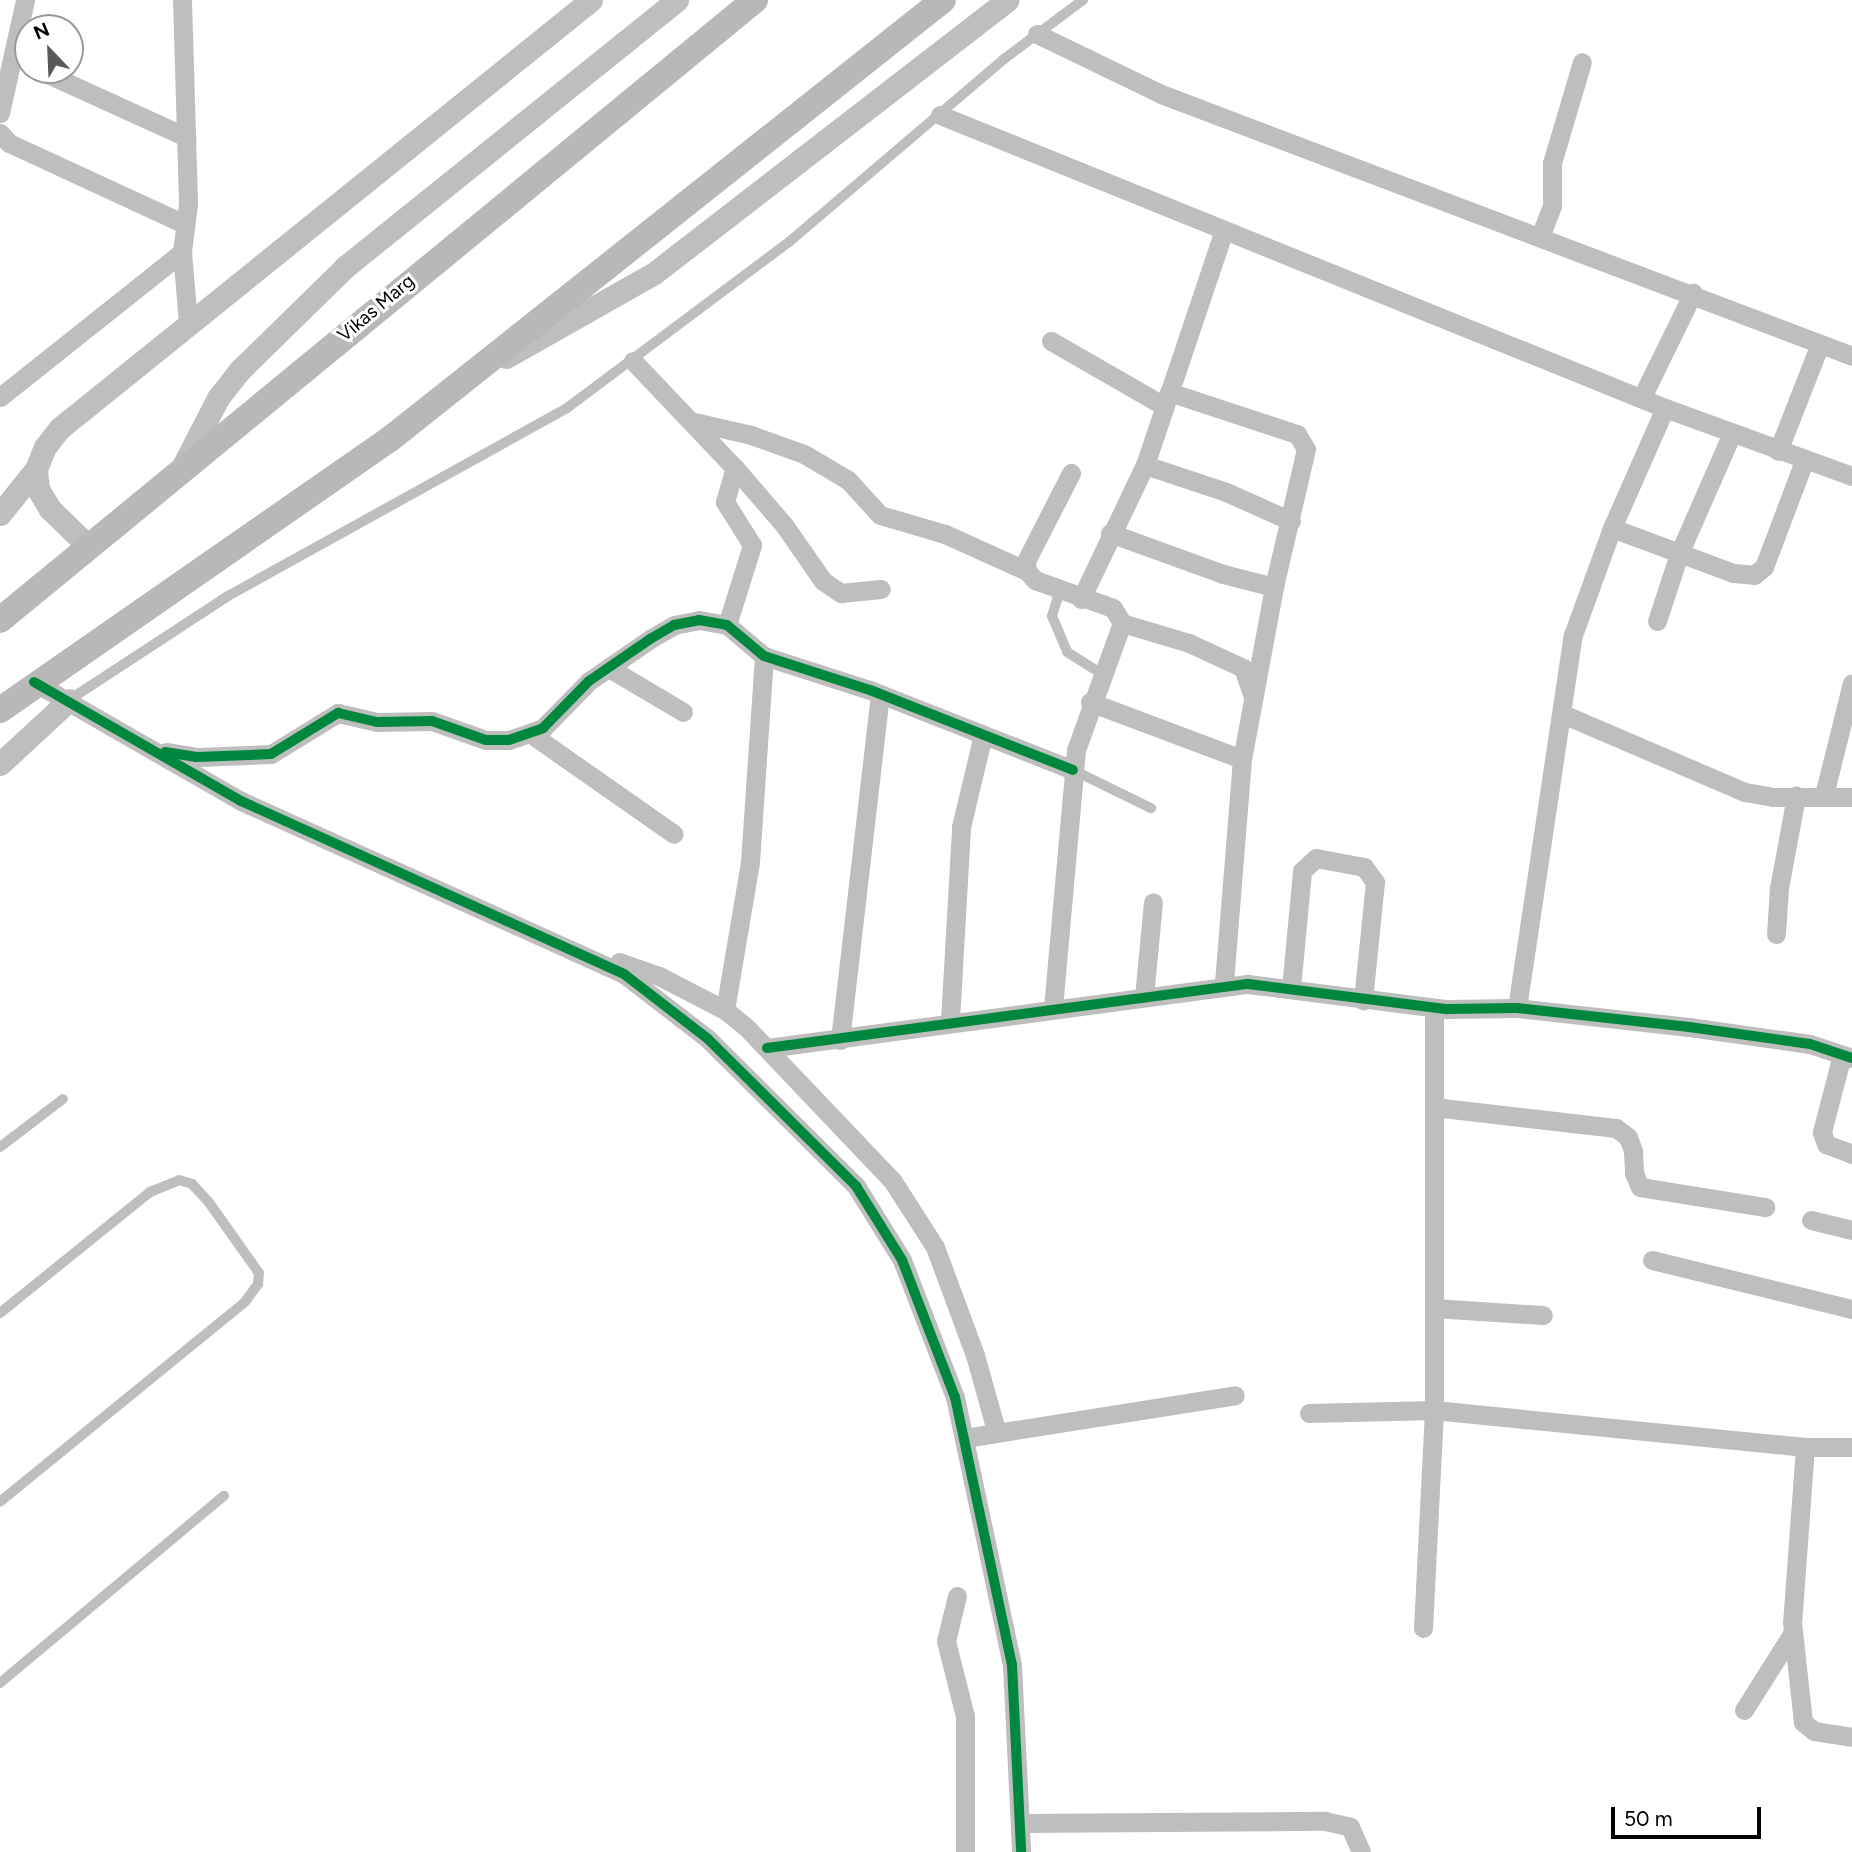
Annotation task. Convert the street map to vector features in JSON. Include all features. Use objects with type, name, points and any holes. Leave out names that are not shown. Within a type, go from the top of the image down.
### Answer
[{"type":"main road","name":"Vikas Marg","points":[[0,620],[183,466],[755,0]]},
{"type":"main road","points":[[0,710],[34,682],[390,439],[943,0]]},
{"type":"main road","points":[[0,607],[42,586]]},
{"type":"street","points":[[0,113],[25,0]]},
{"type":"street","points":[[183,0],[188,204],[183,252],[188,322]]},
{"type":"street","points":[[0,514],[36,469],[45,447],[60,428],[188,322],[592,0]]},
{"type":"street","points":[[183,466],[218,398],[233,379],[345,267],[677,0]]},
{"type":"street","points":[[469,376],[615,299],[653,274],[1007,0]]},
{"type":"street","points":[[1037,34],[1161,94],[1693,293],[1852,356]]},
{"type":"street","points":[[1540,237],[1552,206],[1552,163],[1582,62]]},
{"type":"street","points":[[70,84],[186,136]]},
{"type":"street","points":[[940,115],[1223,233],[1665,408],[1804,461],[1852,476]]},
{"type":"street","points":[[0,133],[9,143],[184,225]]},
{"type":"street","points":[[1081,599],[1110,533],[1145,465],[1223,233]]},
{"type":"street","points":[[0,397],[183,252]]},
{"type":"street","points":[[1642,397],[1693,293]]},
{"type":"street","points":[[1051,341],[1166,399],[1297,434],[1304,440],[1306,449],[1274,587],[1242,759],[1224,984]]},
{"type":"street","points":[[1778,451],[1820,344]]},
{"type":"street","points":[[633,361],[735,468],[784,525],[823,581],[841,593],[881,589]]},
{"type":"street","points":[[1517,1008],[1565,715],[1573,635],[1612,528],[1665,408]]},
{"type":"street","points":[[690,421],[751,435],[804,454],[848,480],[880,515],[945,534],[1027,571],[1035,580],[1081,599],[1113,608],[1122,623],[1189,643],[1243,668],[1253,696]]},
{"type":"street","points":[[1657,621],[1679,554],[1732,433]]},
{"type":"street","points":[[1612,528],[1733,573],[1754,575],[1764,566],[1804,461]]},
{"type":"street","points":[[1145,465],[1226,492],[1291,521]]},
{"type":"street","points":[[727,625],[752,545],[725,502],[735,468]]},
{"type":"street","points":[[36,469],[38,489],[50,509],[87,545]]},
{"type":"street","points":[[1027,571],[1026,561],[1071,473]]},
{"type":"street","points":[[1110,533],[1223,574],[1274,587]]},
{"type":"street","points":[[158,751],[197,757],[271,754],[338,713],[377,722],[432,721],[498,742],[531,734],[609,668],[674,625],[699,620],[727,625],[764,656],[880,694],[1073,770]]},
{"type":"street","points":[[1053,1008],[1073,770],[1090,702],[1122,623]]},
{"type":"street","points":[[725,1010],[750,862],[764,656]]},
{"type":"street","points":[[609,668],[683,712]]},
{"type":"street","points":[[34,682],[241,801],[541,935],[643,987],[708,1039],[856,1186],[902,1260],[954,1396],[965,1438],[1012,1665],[1021,1852]]},
{"type":"street","points":[[1824,795],[1852,682]]},
{"type":"street","points":[[840,1040],[880,694]]},
{"type":"street","points":[[0,764],[69,700]]},
{"type":"street","points":[[1090,702],[1242,759]]},
{"type":"street","points":[[1565,715],[1745,792],[1852,797]]},
{"type":"street","points":[[531,734],[674,834]]},
{"type":"street","points":[[950,1020],[961,827],[983,735]]},
{"type":"street","points":[[1776,934],[1779,888],[1796,796]]},
{"type":"street","points":[[1291,988],[1301,871],[1316,858],[1364,867],[1375,883],[1363,1000]]},
{"type":"street","points":[[1144,997],[1153,902]]},
{"type":"street","points":[[541,935],[659,975],[725,1010],[767,1048],[891,1180],[916,1212],[935,1247],[975,1354],[996,1430]]},
{"type":"street","points":[[767,1048],[840,1040],[950,1020],[1144,997],[1224,984],[1291,988],[1434,1008],[1517,1008],[1811,1044],[1847,1056],[1822,1132],[1826,1144],[1852,1154]]},
{"type":"street","points":[[1423,1628],[1434,1410],[1434,1008]]},
{"type":"street","points":[[1434,1107],[1616,1128],[1628,1137],[1633,1151],[1634,1173],[1640,1187],[1765,1207]]},
{"type":"street","points":[[1811,1220],[1852,1230]]},
{"type":"street","points":[[1652,1260],[1852,1309]]},
{"type":"street","points":[[1434,1308],[1543,1315]]},
{"type":"street","points":[[965,1438],[996,1430],[1235,1395]]},
{"type":"street","points":[[1309,1413],[1434,1410],[1805,1447],[1852,1447]]},
{"type":"street","points":[[1805,1447],[1792,1634],[1803,1722],[1814,1731],[1852,1737]]},
{"type":"street","points":[[957,1596],[946,1641],[965,1716],[965,1852]]},
{"type":"street","points":[[1744,1710],[1792,1634]]},
{"type":"street","points":[[1020,1823],[1325,1821],[1350,1827],[1361,1852]]},
{"type":"lane","points":[[69,700],[229,596],[567,408],[789,242],[1037,34],[1083,0]]},
{"type":"lane","points":[[1060,590],[1052,616],[1067,652],[1101,673]]},
{"type":"lane","points":[[1073,770],[1151,808]]},
{"type":"lane","points":[[0,1147],[63,1099]]},
{"type":"lane","points":[[0,1313],[150,1192],[179,1180],[192,1184],[208,1201],[259,1273],[258,1284],[245,1302],[0,1502]]},
{"type":"lane","points":[[0,1683],[223,1496]]},
{"type":"cycle path","points":[[165,752],[197,757],[271,754],[338,713],[377,722],[432,721],[486,740],[509,740],[543,728],[589,681],[650,639],[674,625],[699,620],[727,625],[764,656],[870,690],[1073,770]]},
{"type":"cycle path","points":[[34,682],[241,801],[624,974],[708,1039],[856,1186],[902,1260],[955,1397],[1012,1665],[1021,1852]]},
{"type":"cycle path","points":[[767,1048],[1248,984],[1447,1009],[1517,1008],[1689,1027],[1810,1044],[1852,1058]]}]
